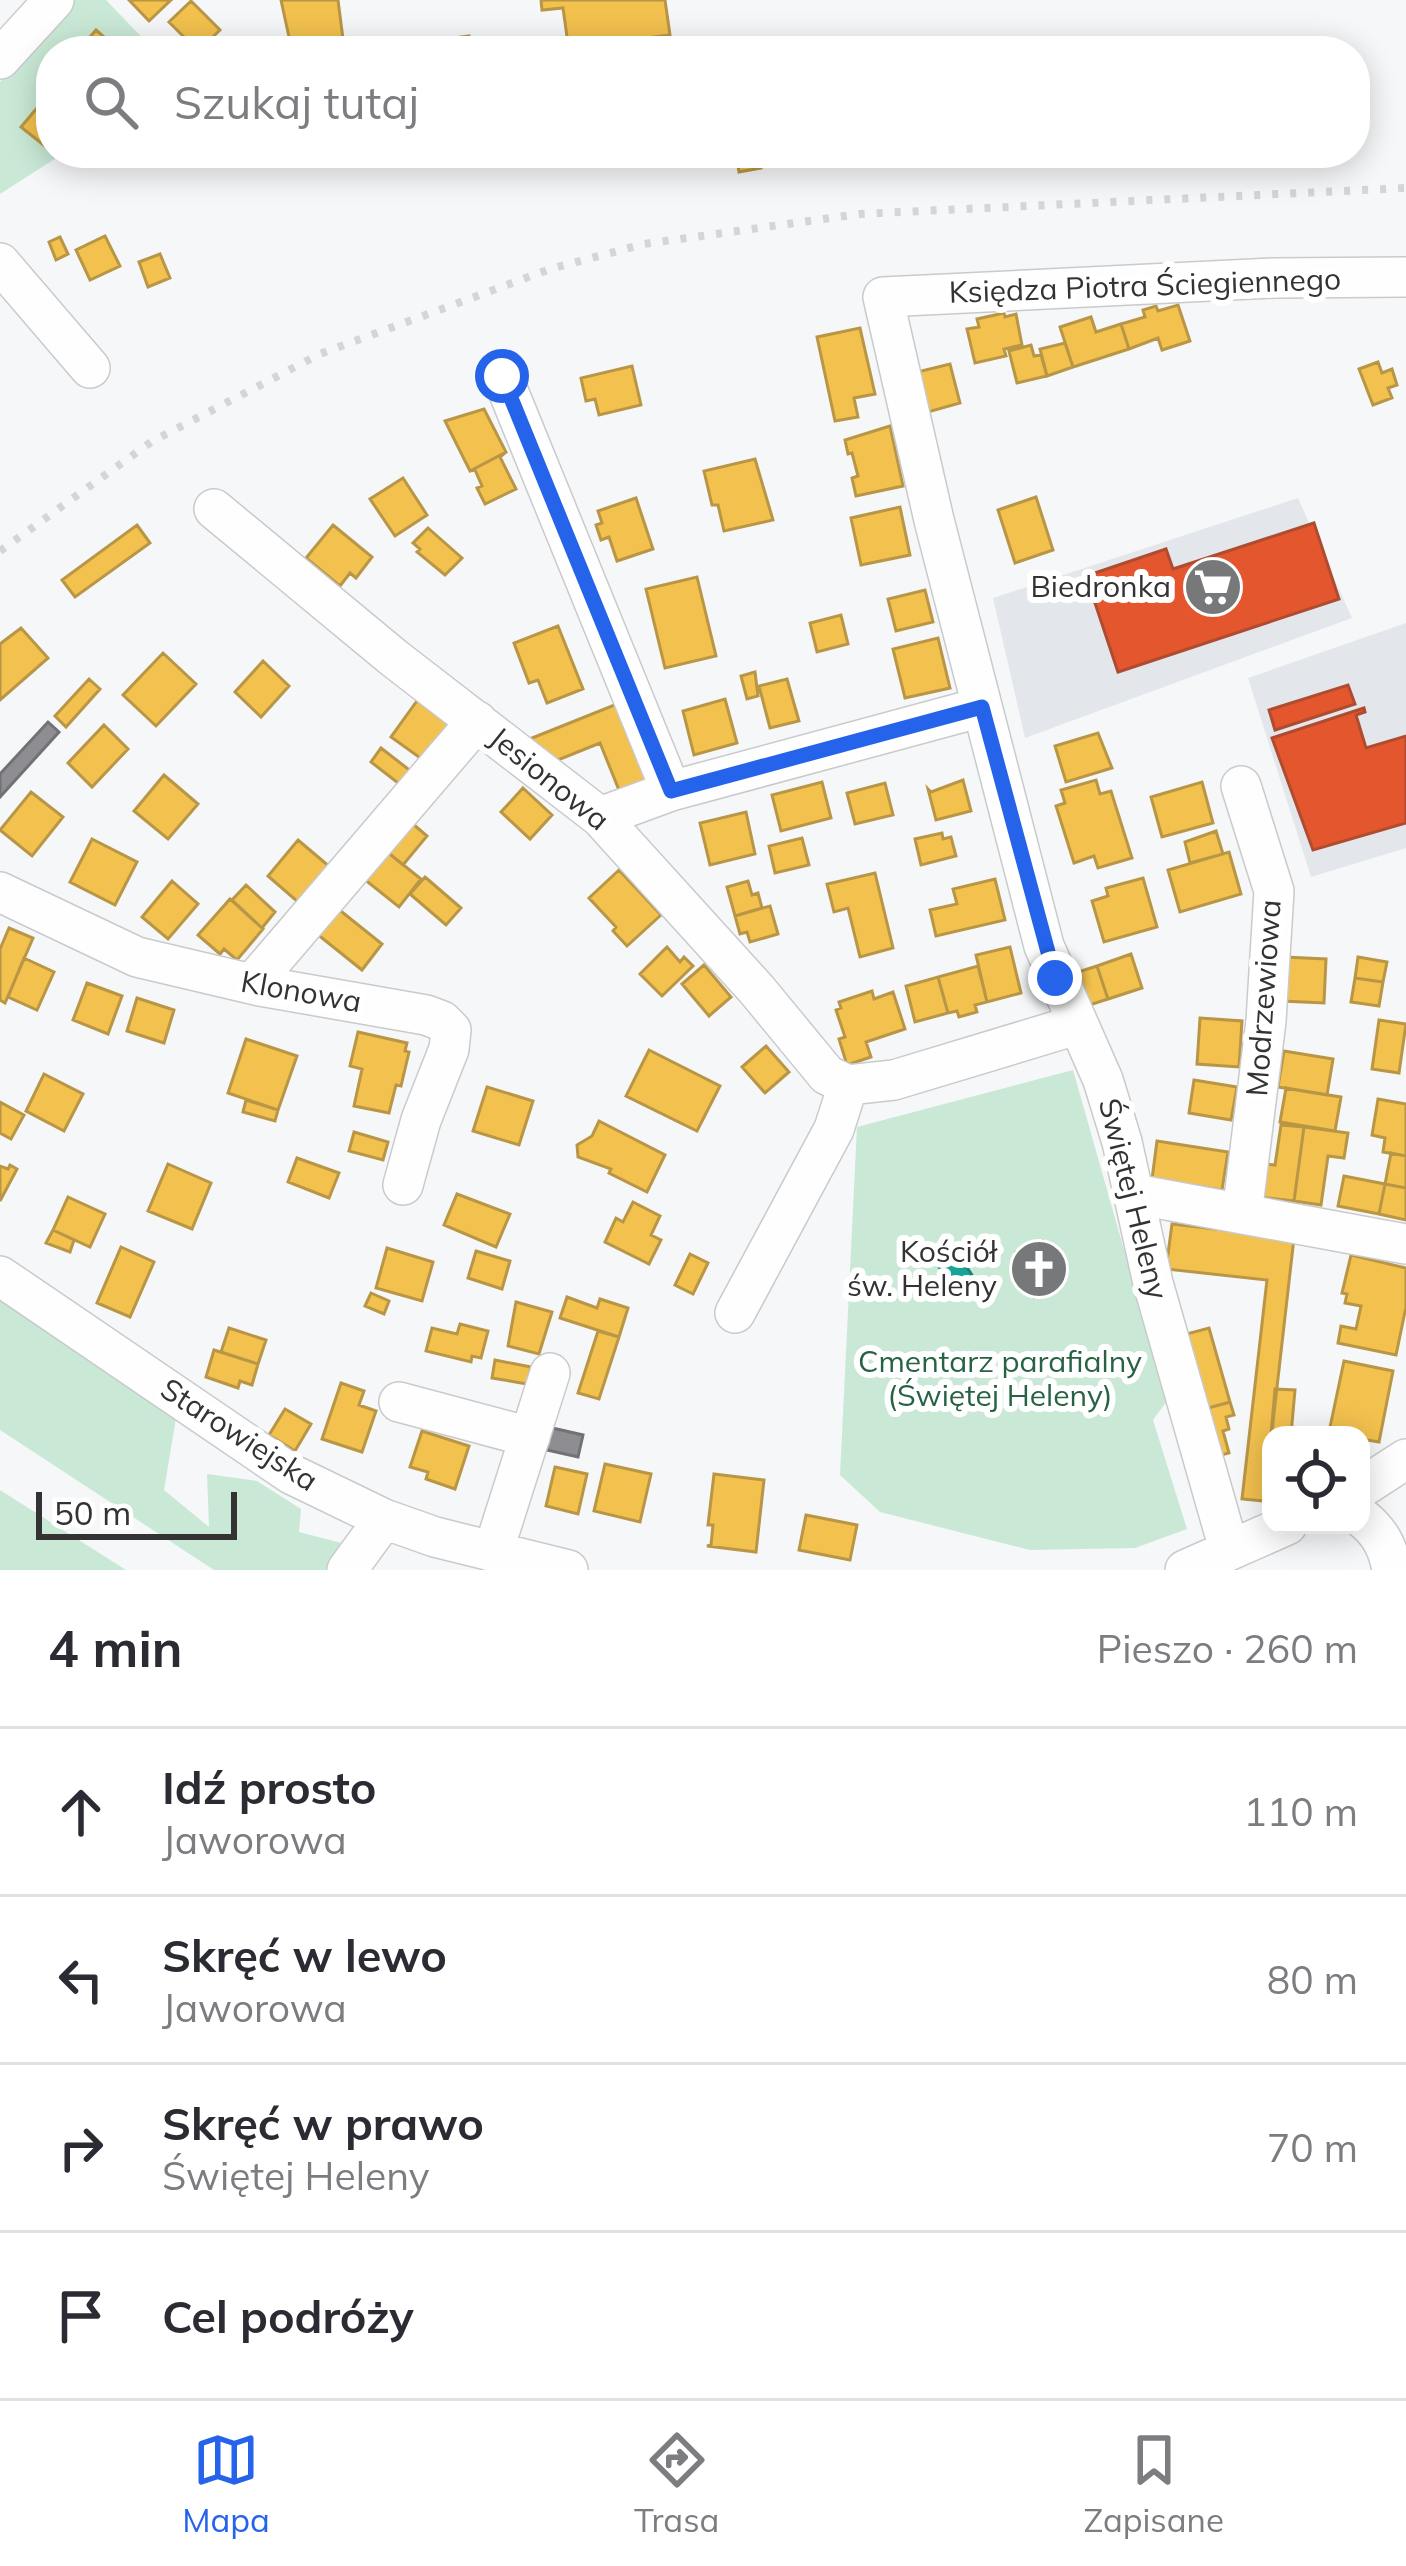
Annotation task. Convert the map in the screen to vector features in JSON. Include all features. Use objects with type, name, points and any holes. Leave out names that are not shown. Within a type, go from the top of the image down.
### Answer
[{"type":"street","points":[[0,59],[54,0]]},
{"type":"street","points":[[0,263],[90,368]]},
{"type":"street","name":"Księdza Piotra Ściegiennego","points":[[884,296],[1273,278],[1406,277]]},
{"type":"street","name":"Świętej Heleny","points":[[884,296],[1044,946],[1103,1080],[1229,1550]]},
{"type":"street","points":[[502,376],[671,791]]},
{"type":"street","name":"Jesionowa","points":[[214,508],[394,658],[600,817],[827,1075],[848,1085]]},
{"type":"street","points":[[600,817],[671,791],[982,707]]},
{"type":"street","points":[[252,984],[477,721]]},
{"type":"street","name":"Modrzewiowa","points":[[1241,786],[1274,891],[1266,1021],[1242,1214]]},
{"type":"street","name":"Klonowa","points":[[0,892],[136,957],[442,1021],[451,1030],[449,1049],[421,1120],[403,1185]]},
{"type":"street","points":[[735,1313],[834,1129],[848,1085],[894,1080],[1076,1024]]},
{"type":"street","points":[[1134,1194],[1406,1244]]},
{"type":"street","name":"Starowiejska","points":[[0,1276],[291,1474],[384,1519],[568,1570]]},
{"type":"street","points":[[493,1552],[550,1373]]},
{"type":"street","points":[[399,1402],[530,1438]]},
{"type":"street","points":[[1370,1482],[1406,1459]]},
{"type":"street","points":[[1370,1509],[1406,1492]]},
{"type":"street","points":[[347,1570],[384,1519]]},
{"type":"street","points":[[1370,1523],[1388,1548],[1392,1570]]},
{"type":"street","points":[[1185,1570],[1266,1534]]},
{"type":"shaded area","points":[[1298,498],[1352,618],[1025,738],[993,598]]},
{"type":"shaded area","points":[[1406,623],[1406,848],[1311,877],[1248,678]]},
{"type":"green space","points":[[74,0],[106,0],[141,36],[42,36]]},
{"type":"green space","points":[[36,42],[36,168],[41,168],[0,194],[0,82]]},
{"type":"green space","name":"Cmentarz parafialny (Świętej Heleny)","points":[[1073,1070],[1167,1401],[1153,1420],[1187,1529],[1135,1548],[1030,1550],[880,1512],[840,1475],[857,1127]]},
{"type":"green space","points":[[0,1298],[176,1418],[164,1490],[209,1527],[207,1474],[257,1481],[301,1509],[299,1532],[353,1546],[331,1570],[214,1570],[0,1430]]},
{"type":"green space","points":[[0,1490],[126,1570],[0,1570]]},
{"type":"building: Mieszkania","points":[[129,0],[171,0],[149,21]]},
{"type":"building: Mieszkania","points":[[281,0],[338,0],[343,36],[289,36]]},
{"type":"building: Mieszkania","points":[[541,0],[665,0],[670,35],[567,36],[563,8],[542,10]]},
{"type":"building: Mieszkania","points":[[191,1],[220,30],[214,36],[183,36],[169,22]]},
{"type":"building: Mieszkania","points":[[36,109],[36,139],[21,127]]},
{"type":"building: Mieszkania","points":[[105,236],[120,266],[90,280],[76,250]]},
{"type":"building: Mieszkania","points":[[60,237],[68,254],[56,260],[49,242]]},
{"type":"building: Mieszkania","points":[[160,254],[170,278],[148,287],[139,262]]},
{"type":"building: Mieszkania","points":[[1178,305],[1190,341],[1162,350],[1158,338],[1129,349],[1121,324],[1145,317],[1143,310]]},
{"type":"building: Mieszkania","points":[[1004,313],[1005,317],[1016,314],[1022,345],[1004,349],[1006,356],[975,363],[967,329],[979,327],[977,319]]},
{"type":"building: Mieszkania","points":[[1091,317],[1096,332],[1121,324],[1129,349],[1073,367],[1060,327]]},
{"type":"building: Mieszkania","points":[[860,328],[875,394],[854,398],[858,417],[835,421],[817,337]]},
{"type":"building: Mieszkania","points":[[1065,343],[1073,367],[1047,376],[1040,349]]},
{"type":"building: Mieszkania","points":[[1031,345],[1034,356],[1041,355],[1047,376],[1017,383],[1009,351]]},
{"type":"building: Mieszkania","points":[[1378,362],[1382,373],[1392,369],[1397,385],[1388,388],[1392,398],[1373,405],[1359,369]]},
{"type":"building: Mieszkania","points":[[950,364],[960,403],[928,412],[917,372]]},
{"type":"building: Mieszkania","points":[[632,366],[641,405],[599,415],[595,399],[586,401],[581,378]]},
{"type":"building: Mieszkania","points":[[484,409],[506,452],[470,471],[445,421]]},
{"type":"building: Mieszkania","points":[[890,426],[903,486],[856,496],[852,478],[858,476],[845,440]]},
{"type":"building: Mieszkania","points":[[506,452],[500,457],[516,489],[485,504],[475,470],[470,471]]},
{"type":"building: Mieszkania","points":[[755,459],[773,520],[724,531],[704,471]]},
{"type":"building: Mieszkania","points":[[403,478],[427,515],[395,536],[370,499]]},
{"type":"building: Mieszkania","points":[[1036,497],[1053,550],[1015,563],[998,510]]},
{"type":"building: Mieszkania","points":[[636,498],[653,549],[617,561],[609,537],[601,540],[598,511]]},
{"type":"building: Mieszkania","points":[[900,507],[910,555],[861,565],[851,518]]},
{"type":"building: Mieszkania","points":[[137,525],[150,543],[75,597],[62,580]]},
{"type":"building: Mieszkania","points":[[333,525],[372,557],[356,578],[350,573],[340,586],[306,558]]},
{"type":"building: Mieszkania","points":[[428,528],[462,558],[445,575],[413,543]]},
{"type":"building: Mieszkania","points":[[697,577],[716,656],[665,668],[646,589]]},
{"type":"building: Mieszkania","points":[[925,590],[933,622],[896,631],[888,599]]},
{"type":"building: Mieszkania","points":[[841,615],[848,644],[817,652],[810,623]]},
{"type":"building: Mieszkania","points":[[558,626],[583,689],[547,703],[538,680],[529,683],[514,643]]},
{"type":"building: Mieszkania","points":[[21,628],[48,658],[0,700],[0,644]]},
{"type":"building: Mieszkania","points":[[938,638],[950,688],[905,698],[893,649]]},
{"type":"building: Mieszkania","points":[[163,653],[196,684],[156,726],[123,695]]},
{"type":"building: Mieszkania","points":[[263,661],[289,686],[261,717],[235,692]]},
{"type":"building: Mieszkania","points":[[755,672],[758,696],[747,699],[741,676]]},
{"type":"building: Mieszkania","points":[[89,679],[100,689],[66,727],[55,716]]},
{"type":"building: Mieszkania","points":[[787,679],[799,721],[770,728],[759,686]]},
{"type":"building: Mieszkania","points":[[419,698],[451,722],[423,760],[391,737]]},
{"type":"building: Mieszkania","points":[[725,699],[737,743],[694,755],[683,711]]},
{"type":"building: Mieszkania","points":[[622,702],[651,784],[623,800],[600,743],[548,764],[522,742]]},
{"type":"building: Mieszkania","points":[[104,725],[128,749],[92,787],[68,763]]},
{"type":"building: Mieszkania","points":[[1098,733],[1112,768],[1066,782],[1055,746]]},
{"type":"building: Mieszkania","points":[[381,748],[412,772],[402,786],[371,762]]},
{"type":"building: Mieszkania","points":[[164,775],[198,804],[168,839],[134,811]]},
{"type":"building: Mieszkania","points":[[963,780],[971,811],[936,820],[928,789],[931,792]]},
{"type":"building: Mieszkania","points":[[1096,780],[1100,794],[1111,791],[1132,858],[1098,868],[1094,856],[1074,863],[1056,806],[1065,803],[1061,790]]},
{"type":"building: Mieszkania","points":[[822,782],[831,818],[781,831],[772,795]]},
{"type":"building: Mieszkania","points":[[1202,782],[1213,823],[1162,837],[1151,797]]},
{"type":"building: Mieszkania","points":[[885,783],[893,815],[855,824],[847,793]]},
{"type":"building: Mieszkania","points":[[523,788],[552,815],[530,839],[501,812]]},
{"type":"building: Mieszkania","points":[[31,792],[63,817],[32,856],[0,830]]},
{"type":"building: Mieszkania","points":[[746,812],[755,854],[710,865],[700,823]]},
{"type":"building: Mieszkania","points":[[406,818],[427,836],[403,865],[381,847]]},
{"type":"building: Mieszkania","points":[[1216,831],[1223,854],[1190,863],[1185,842]]},
{"type":"building: Mieszkania","points":[[942,833],[943,839],[951,837],[956,856],[921,865],[915,839]]},
{"type":"building: Mieszkania","points":[[802,838],[809,865],[775,873],[769,846]]},
{"type":"building: Mieszkania","points":[[92,839],[137,862],[115,905],[70,882]]},
{"type":"building: Mieszkania","points":[[298,840],[337,873],[306,909],[268,876]]},
{"type":"building: Mieszkania","points":[[381,847],[421,879],[399,907],[359,875]]},
{"type":"building: Mieszkania","points":[[1229,852],[1241,894],[1180,912],[1168,870]]},
{"type":"building: Mieszkania","points":[[619,870],[661,915],[627,946],[589,898]]},
{"type":"building: Mieszkania","points":[[875,873],[893,948],[860,957],[848,908],[834,912],[827,884]]},
{"type":"building: Mieszkania","points":[[425,877],[461,908],[446,925],[410,894]]},
{"type":"building: Mieszkania","points":[[1143,878],[1157,927],[1104,942],[1092,901],[1108,896],[1106,888]]},
{"type":"building: Mieszkania","points":[[995,879],[1005,920],[936,936],[930,910],[957,904],[953,889]]},
{"type":"building: Mieszkania","points":[[172,881],[198,904],[168,939],[142,917]]},
{"type":"building: Mieszkania","points":[[748,881],[762,908],[735,916],[727,887]]},
{"type":"building: Mieszkania","points":[[246,885],[275,912],[262,928],[232,900]]},
{"type":"building: Mieszkania","points":[[230,899],[263,929],[237,960],[224,949],[220,954],[198,935]]},
{"type":"building: Mieszkania","points":[[327,900],[382,944],[362,970],[307,926]]},
{"type":"building: Mieszkania","points":[[770,906],[778,934],[750,942],[747,932],[740,934],[735,916]]},
{"type":"building: Mieszkania","points":[[9,928],[33,938],[5,1003],[0,1000],[0,949]]},
{"type":"building: Mieszkania","points":[[667,947],[680,962],[684,957],[693,966],[662,996],[640,974]]},
{"type":"building: Mieszkania","points":[[1010,947],[1021,993],[987,1002],[976,955]]},
{"type":"building: Mieszkania","points":[[1131,954],[1142,988],[1108,999],[1097,966]]},
{"type":"building: Mieszkania","points":[[1284,957],[1326,959],[1324,1003],[1282,1001]]},
{"type":"building: Mieszkania","points":[[1358,957],[1387,962],[1383,982],[1355,978]]},
{"type":"building: Mieszkania","points":[[24,958],[54,972],[37,1010],[8,997]]},
{"type":"building: Mieszkania","points":[[704,965],[731,997],[709,1016],[682,984]]},
{"type":"building: Mieszkania","points":[[978,966],[987,1002],[975,1005],[977,1012],[959,1017],[957,1011],[948,1013],[938,977]]},
{"type":"building: Mieszkania","points":[[1097,966],[1108,999],[1080,1008],[1069,975]]},
{"type":"building: Mieszkania","points":[[938,977],[948,1013],[915,1022],[906,986]]},
{"type":"building: Mieszkania","points":[[1355,978],[1383,982],[1379,1006],[1351,1002]]},
{"type":"building: Mieszkania","points":[[87,983],[122,996],[108,1034],[73,1020]]},
{"type":"building: Mieszkania","points":[[872,991],[874,999],[893,992],[905,1029],[866,1042],[871,1057],[847,1065],[836,1010],[841,1008],[839,1002]]},
{"type":"building: Mieszkania","points":[[137,998],[174,1010],[164,1043],[127,1031]]},
{"type":"building: Mieszkania","points":[[1200,1018],[1242,1021],[1239,1067],[1197,1064]]},
{"type":"building: Mieszkania","points":[[1379,1020],[1406,1024],[1399,1073],[1372,1069]]},
{"type":"building: Mieszkania","points":[[358,1032],[407,1043],[401,1086],[396,1085],[389,1113],[354,1106],[362,1069],[350,1066]]},
{"type":"building: Mieszkania","points":[[246,1039],[297,1056],[278,1110],[228,1093]]},
{"type":"building: Mieszkania","points":[[766,1046],[789,1072],[765,1093],[742,1067]]},
{"type":"building: Mieszkania","points":[[649,1050],[720,1086],[697,1131],[626,1096]]},
{"type":"building: Mieszkania","points":[[1284,1051],[1333,1059],[1327,1095],[1278,1087]]},
{"type":"building: Mieszkania","points":[[44,1074],[83,1094],[64,1131],[26,1111]]},
{"type":"building: Mieszkania","points":[[1194,1080],[1237,1087],[1231,1120],[1189,1113]]},
{"type":"building: Mieszkania","points":[[487,1087],[533,1101],[519,1145],[473,1131]]},
{"type":"building: Mieszkania","points":[[1286,1088],[1341,1097],[1335,1131],[1280,1122]]},
{"type":"building: Mieszkania","points":[[1378,1099],[1406,1104],[1406,1156],[1383,1152],[1385,1138],[1372,1135]]},
{"type":"building: Mieszkania","points":[[246,1100],[278,1110],[275,1121],[243,1112]]},
{"type":"building: Mieszkania","points":[[0,1102],[24,1115],[11,1139],[0,1133]]},
{"type":"building: Mieszkania","points":[[599,1121],[665,1155],[647,1192],[609,1173],[611,1169],[578,1157],[577,1145],[592,1136]]},
{"type":"building: Mieszkania","points":[[1281,1125],[1304,1127],[1294,1201],[1260,1197],[1265,1164],[1275,1165]]},
{"type":"building: Mieszkania","points":[[1304,1127],[1348,1133],[1344,1158],[1328,1156],[1321,1205],[1294,1201]]},
{"type":"building: Mieszkania","points":[[354,1132],[388,1142],[383,1160],[349,1151]]},
{"type":"building: Mieszkania","points":[[1157,1141],[1228,1152],[1222,1190],[1152,1179]]},
{"type":"building: Mieszkania","points":[[1391,1153],[1406,1156],[1406,1188],[1385,1184]]},
{"type":"building: Mieszkania","points":[[297,1158],[339,1173],[329,1198],[288,1182]]},
{"type":"building: Mieszkania","points":[[168,1164],[211,1183],[192,1229],[148,1211]]},
{"type":"building: Mieszkania","points":[[10,1165],[17,1169],[0,1201],[0,1166],[8,1169]]},
{"type":"building: Mieszkania","points":[[1344,1176],[1385,1184],[1379,1214],[1338,1206]]},
{"type":"building: Mieszkania","points":[[1385,1184],[1406,1188],[1406,1220],[1379,1214]]},
{"type":"building: Mieszkania","points":[[457,1194],[510,1214],[496,1247],[444,1225]]},
{"type":"building: Mieszkania","points":[[68,1197],[105,1214],[90,1247],[53,1230]]},
{"type":"building: Mieszkania","points":[[633,1202],[660,1216],[651,1235],[661,1240],[649,1264],[605,1242],[616,1218],[623,1222]]},
{"type":"building: Mieszkania","points":[[1172,1224],[1294,1238],[1273,1426],[1262,1426],[1262,1501],[1242,1499],[1267,1280],[1166,1269]]},
{"type":"building: Mieszkania","points":[[53,1230],[74,1240],[70,1252],[46,1243]]},
{"type":"building: Mieszkania","points":[[121,1247],[154,1262],[130,1317],[97,1303]]},
{"type":"building: Mieszkania","points":[[387,1248],[433,1262],[422,1301],[376,1288]]},
{"type":"building: Mieszkania","points":[[476,1251],[510,1261],[502,1289],[468,1278]]},
{"type":"building: Mieszkania","points":[[690,1254],[708,1263],[693,1294],[675,1285]]},
{"type":"building: Mieszkania","points":[[1351,1255],[1406,1268],[1406,1307],[1396,1355],[1338,1343],[1341,1326],[1356,1329],[1361,1306],[1345,1303],[1347,1294],[1342,1293]]},
{"type":"building: Mieszkania","points":[[371,1293],[389,1301],[384,1314],[365,1306]]},
{"type":"building: Mieszkania","points":[[567,1297],[597,1308],[600,1299],[628,1308],[619,1337],[560,1318]]},
{"type":"building: Mieszkania","points":[[516,1302],[552,1312],[539,1354],[508,1346]]},
{"type":"building: Mieszkania","points":[[460,1324],[488,1331],[481,1358],[472,1356],[471,1362],[426,1351],[432,1328],[457,1334]]},
{"type":"building: Mieszkania","points":[[229,1328],[266,1340],[258,1364],[221,1352]]},
{"type":"building: Mieszkania","points":[[1209,1328],[1230,1402],[1201,1410],[1179,1336]]},
{"type":"building: Mieszkania","points":[[598,1331],[619,1337],[599,1399],[578,1393]]},
{"type":"building: Mieszkania","points":[[214,1350],[258,1364],[252,1385],[240,1381],[238,1388],[206,1377]]},
{"type":"building: Mieszkania","points":[[495,1360],[531,1367],[527,1384],[492,1378]]},
{"type":"building: Mieszkania","points":[[1344,1361],[1393,1371],[1379,1442],[1370,1440],[1370,1426],[1330,1426]]},
{"type":"building: Mieszkania","points":[[341,1383],[364,1391],[359,1405],[376,1411],[362,1452],[322,1439]]},
{"type":"building: Mieszkania","points":[[1275,1389],[1295,1390],[1292,1426],[1272,1426]]},
{"type":"building: Mieszkania","points":[[1230,1402],[1234,1415],[1226,1417],[1229,1429],[1223,1431],[1229,1453],[1214,1457],[1201,1410]]},
{"type":"building: Mieszkania","points":[[285,1409],[311,1424],[295,1451],[269,1435]]},
{"type":"building: Mieszkania","points":[[422,1431],[469,1446],[455,1489],[426,1479],[428,1472],[410,1467]]},
{"type":"building: Mieszkania","points":[[605,1464],[651,1474],[640,1522],[594,1511]]},
{"type":"building: Mieszkania","points":[[555,1467],[587,1474],[578,1514],[546,1506]]},
{"type":"building: Mieszkania","points":[[714,1474],[764,1480],[756,1552],[707,1546],[713,1525],[708,1525]]},
{"type":"building: Mieszkania","points":[[806,1515],[857,1525],[850,1560],[799,1550]]},
{"type":"building: Handel","name":"Biedronka","points":[[1314,523],[1339,599],[1118,672],[1086,576],[1166,549],[1173,569]]},
{"type":"building: Handel","points":[[1348,685],[1355,704],[1275,730],[1269,710]]},
{"type":"building: Handel","points":[[1364,708],[1365,712],[1356,715],[1366,748],[1406,736],[1406,823],[1313,850],[1272,738]]},
{"type":"building: Publiczne","name":"Kościół św. Heleny","points":[[1043,1241],[1061,1286],[1034,1297],[1016,1252]]},
{"type":"building: Publiczne","points":[[950,1242],[972,1275],[953,1288],[931,1255]]},
{"type":"building: Przemysł","points":[[48,722],[59,732],[0,797],[0,774]]},
{"type":"building: Przemysł","points":[[548,1427],[583,1435],[578,1457],[543,1449]]},
{"type":"railway","points":[[0,551],[151,442],[320,354],[550,269],[644,244],[859,214],[1406,188]]},
{"type":"place","name":"Biedronka","points":[[1213,587]]},
{"type":"place","name":"Kościół św. Heleny","points":[[1039,1269]]},
{"type":"route","points":[[502,376],[671,791],[982,707],[1055,978]]}]
